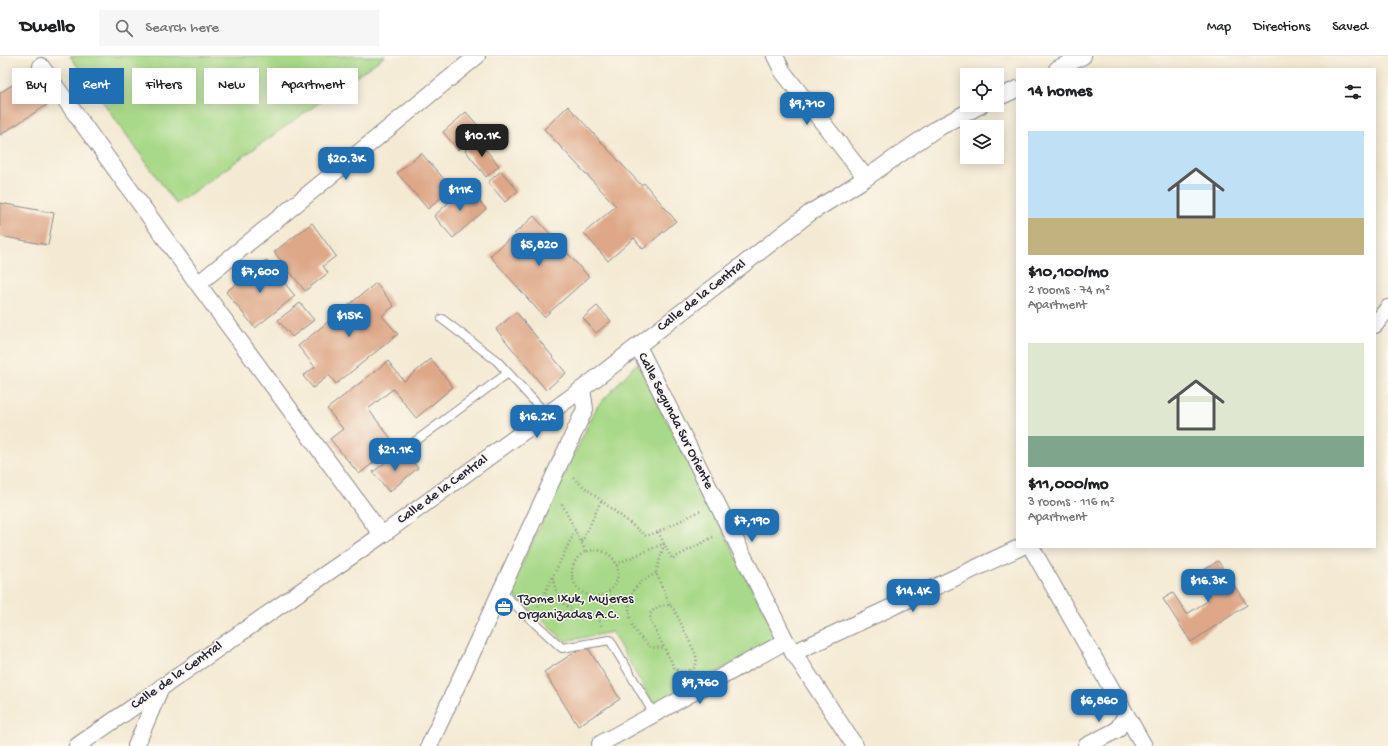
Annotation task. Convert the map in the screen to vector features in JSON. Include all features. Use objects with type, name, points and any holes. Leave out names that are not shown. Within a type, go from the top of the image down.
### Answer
[{"type":"street","points":[[198,284],[477,56]]},
{"type":"street","points":[[775,56],[783,72],[866,178]]},
{"type":"street","points":[[1059,68],[1083,56]]},
{"type":"street","points":[[41,66],[198,284],[382,535]]},
{"type":"street","points":[[1004,95],[1016,89]]},
{"type":"street","name":"Calle de la Central","points":[[77,746],[382,535],[582,389],[810,213],[866,178],[936,129],[968,112]]},
{"type":"street","points":[[1376,324],[1388,308]]},
{"type":"street","name":"Calle Segunda Sur Oriente","points":[[638,346],[789,647],[855,746]]},
{"type":"street","points":[[429,746],[585,409],[582,389]]},
{"type":"street","points":[[600,744],[700,689],[789,647],[1019,548]]},
{"type":"street","points":[[1032,548],[1144,746]]},
{"type":"street","points":[[136,746],[161,687]]},
{"type":"street","points":[[1086,746],[1117,730],[1126,715]]},
{"type":"lane","points":[[442,319],[497,361],[547,415]]},
{"type":"lane","points":[[413,442],[508,373]]},
{"type":"lane","points":[[501,592],[562,648],[610,640],[654,714]]},
{"type":"path","points":[[558,467],[646,536],[658,532],[716,502]]},
{"type":"path","points":[[551,482],[586,552]]},
{"type":"path","points":[[581,542],[600,501]]},
{"type":"path","points":[[658,532],[672,560],[729,529]]},
{"type":"path","points":[[532,620],[575,531]]},
{"type":"path","points":[[616,564],[664,544]]},
{"type":"path","points":[[664,544],[656,573],[670,605],[675,611],[696,655],[697,662],[694,668],[682,672],[675,669],[651,622],[650,614],[654,608],[663,605],[670,605]]},
{"type":"path","points":[[593,550],[607,553],[616,564],[618,571],[614,585],[610,590],[603,594],[588,594],[581,591],[573,578],[572,570],[575,562],[586,552],[593,550]]},
{"type":"path","points":[[656,573],[641,582],[633,590],[629,604],[629,616],[634,631],[643,640],[651,647],[664,648]]},
{"type":"path","points":[[553,578],[556,592],[564,604],[580,615],[597,615],[606,641]]},
{"type":"path","points":[[690,670],[700,689]]},
{"type":"green space","points":[[70,56],[385,56],[358,75],[358,68],[267,68],[267,104],[317,104],[176,204],[104,104],[124,104],[124,68],[79,68]]},
{"type":"green space","points":[[637,363],[778,638],[655,707],[612,632],[565,641],[509,591],[597,407]]},
{"type":"building","points":[[12,85],[12,104],[48,104],[0,135],[0,93]]},
{"type":"building","points":[[568,106],[641,185],[644,183],[676,221],[643,249],[634,238],[608,261],[584,233],[616,206],[544,129]]},
{"type":"building","points":[[466,112],[481,129],[458,150],[443,132]]},
{"type":"building","points":[[478,140],[499,166],[486,177],[465,150]]},
{"type":"building","points":[[421,153],[452,188],[428,209],[397,173]]},
{"type":"building","points":[[501,171],[518,191],[505,202],[488,182]]},
{"type":"building","points":[[467,186],[486,209],[453,238],[434,216]]},
{"type":"building","points":[[0,203],[54,213],[48,245],[0,236]]},
{"type":"building","points":[[534,216],[589,277],[544,317],[490,256]]},
{"type":"building","points":[[312,223],[336,256],[323,266],[328,273],[305,291],[274,252]]},
{"type":"building","points":[[266,260],[295,296],[255,328],[226,292]]},
{"type":"building","points":[[376,283],[394,306],[382,316],[398,334],[336,384],[329,375],[313,388],[303,376],[315,367],[298,346]]},
{"type":"building","points":[[300,303],[314,320],[292,337],[278,320]]},
{"type":"building","points":[[597,306],[611,321],[596,333],[583,318]]},
{"type":"building","points":[[516,312],[566,373],[546,390],[496,329]]},
{"type":"building","points":[[431,359],[453,387],[416,418],[393,389],[368,409],[396,445],[359,474],[330,439],[343,429],[327,409],[388,361],[404,381]]},
{"type":"building","points":[[407,455],[418,468],[389,492],[373,472],[392,457],[397,464]]},
{"type":"building","points":[[1218,561],[1247,605],[1191,642],[1163,599],[1173,593],[1187,614],[1209,600],[1193,577]]},
{"type":"building","points":[[586,645],[620,699],[578,726],[544,672]]},
{"type":"place","name":"Tzome Ixuk, Mujeres Organizadas A.C.","points":[[504,607]]}]
